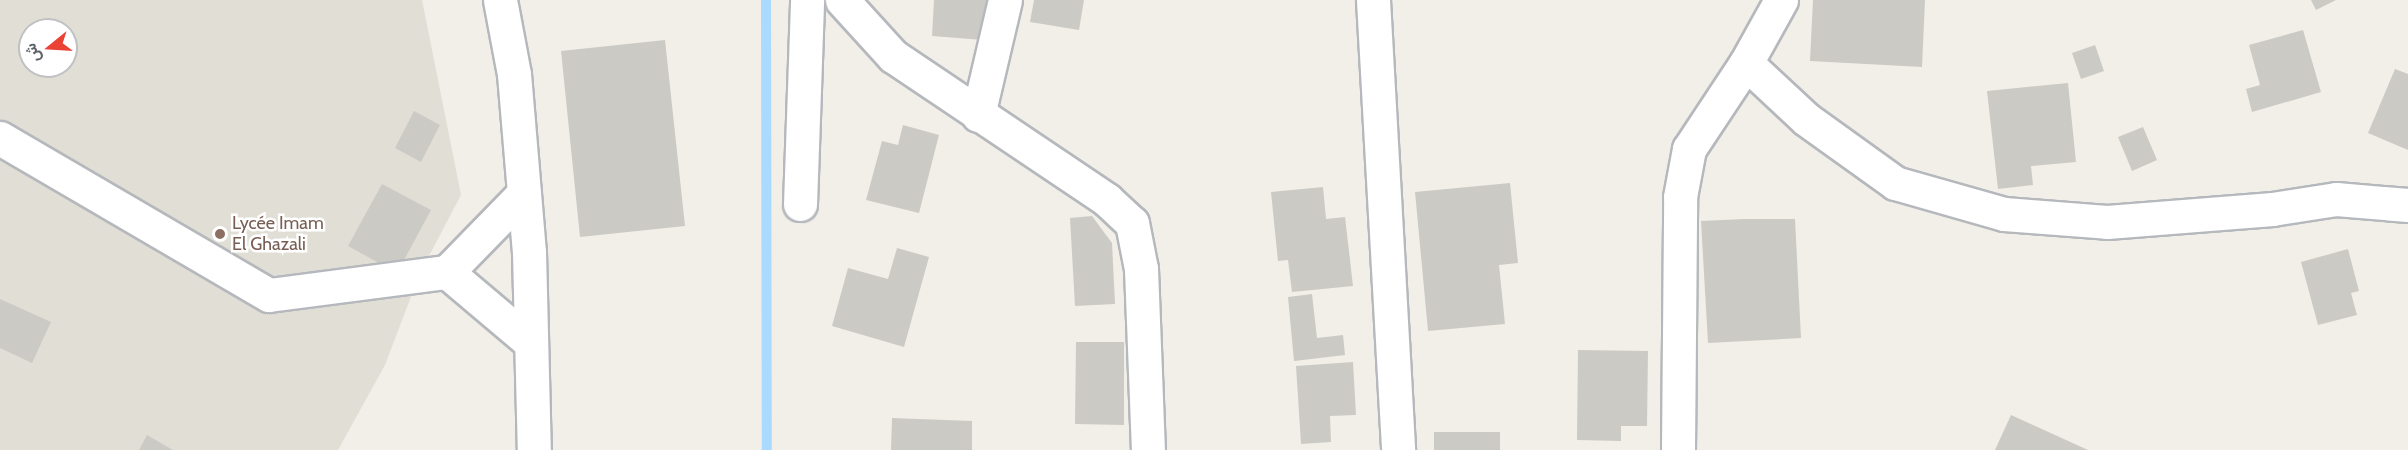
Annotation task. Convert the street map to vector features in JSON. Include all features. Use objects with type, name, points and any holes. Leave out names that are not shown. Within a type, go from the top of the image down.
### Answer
[{"type":"street","points":[[500,0],[514,74],[524,193],[534,450]]},
{"type":"street","points":[[800,204],[807,0]]},
{"type":"street","points":[[842,0],[893,56],[1107,200],[1131,223],[1140,269],[1148,450]]},
{"type":"street","points":[[978,115],[1005,0]]},
{"type":"street","points":[[1373,0],[1398,450]]},
{"type":"street","points":[[1678,450],[1680,197],[1689,149],[1746,63],[1781,0]]},
{"type":"street","points":[[1746,63],[1806,119],[1895,183],[2004,214],[2107,222],[2271,209],[2336,199],[2408,205]]},
{"type":"street","points":[[0,138],[269,295],[447,272],[524,193]]},
{"type":"street","points":[[447,272],[531,343]]},
{"type":"shaded area","name":"Lycée Imam El Ghazali","points":[[0,0],[422,0],[461,195],[420,273],[385,365],[338,450],[0,450]]},
{"type":"building","points":[[934,0],[986,0],[983,40],[932,36]]},
{"type":"building","points":[[1034,0],[1084,0],[1079,30],[1030,22]]},
{"type":"building","points":[[1813,0],[1925,0],[1922,67],[1810,61]]},
{"type":"building","points":[[2311,0],[2336,0],[2316,10]]},
{"type":"building","points":[[2303,30],[2321,92],[2252,112],[2246,89],[2260,85],[2249,45]]},
{"type":"building","points":[[665,40],[685,226],[580,237],[561,51]]},
{"type":"building","points":[[2095,45],[2104,71],[2081,79],[2072,53]]},
{"type":"building","points":[[2395,69],[2408,74],[2408,150],[2368,133]]},
{"type":"building","points":[[2068,83],[2076,162],[2031,166],[2033,185],[1998,189],[1987,91]]},
{"type":"building","points":[[414,111],[440,125],[421,162],[395,148]]},
{"type":"building","points":[[903,125],[939,135],[919,213],[866,200],[882,141],[898,145]]},
{"type":"building","points":[[2143,127],[2157,160],[2132,171],[2118,137]]},
{"type":"building","points":[[1510,183],[1518,263],[1499,265],[1505,324],[1428,331],[1415,192]]},
{"type":"building","points":[[382,184],[431,210],[397,273],[348,246]]},
{"type":"building","points":[[1323,187],[1326,219],[1345,217],[1353,286],[1292,292],[1288,260],[1278,261],[1271,192]]},
{"type":"building","points":[[1092,216],[1112,243],[1115,304],[1075,306],[1070,218]]},
{"type":"building","points":[[1795,219],[1801,338],[1708,343],[1701,221]]},
{"type":"building","points":[[897,248],[929,257],[904,347],[832,326],[848,268],[888,279]]},
{"type":"building","points":[[2348,249],[2359,291],[2351,293],[2357,315],[2318,325],[2301,262]]},
{"type":"building","points":[[1312,294],[1317,338],[1343,335],[1345,355],[1294,361],[1288,297]]},
{"type":"building","points":[[0,299],[51,322],[32,363],[0,348]]},
{"type":"building","points":[[1076,342],[1124,342],[1124,425],[1075,424]]},
{"type":"building","points":[[1578,350],[1648,351],[1647,426],[1621,426],[1621,441],[1577,440]]},
{"type":"building","points":[[1353,362],[1356,415],[1330,416],[1331,442],[1301,444],[1296,366]]},
{"type":"building","points":[[2011,415],[2088,450],[1995,450]]},
{"type":"building","points":[[892,418],[972,421],[972,450],[891,450]]},
{"type":"building","points":[[1434,432],[1500,432],[1500,450],[1434,450]]},
{"type":"building","points":[[147,435],[173,450],[139,450]]},
{"type":"waterway","points":[[766,0],[767,450]]},
{"type":"place","name":"Lycée Imam El Ghazali","points":[[220,234]]}]
